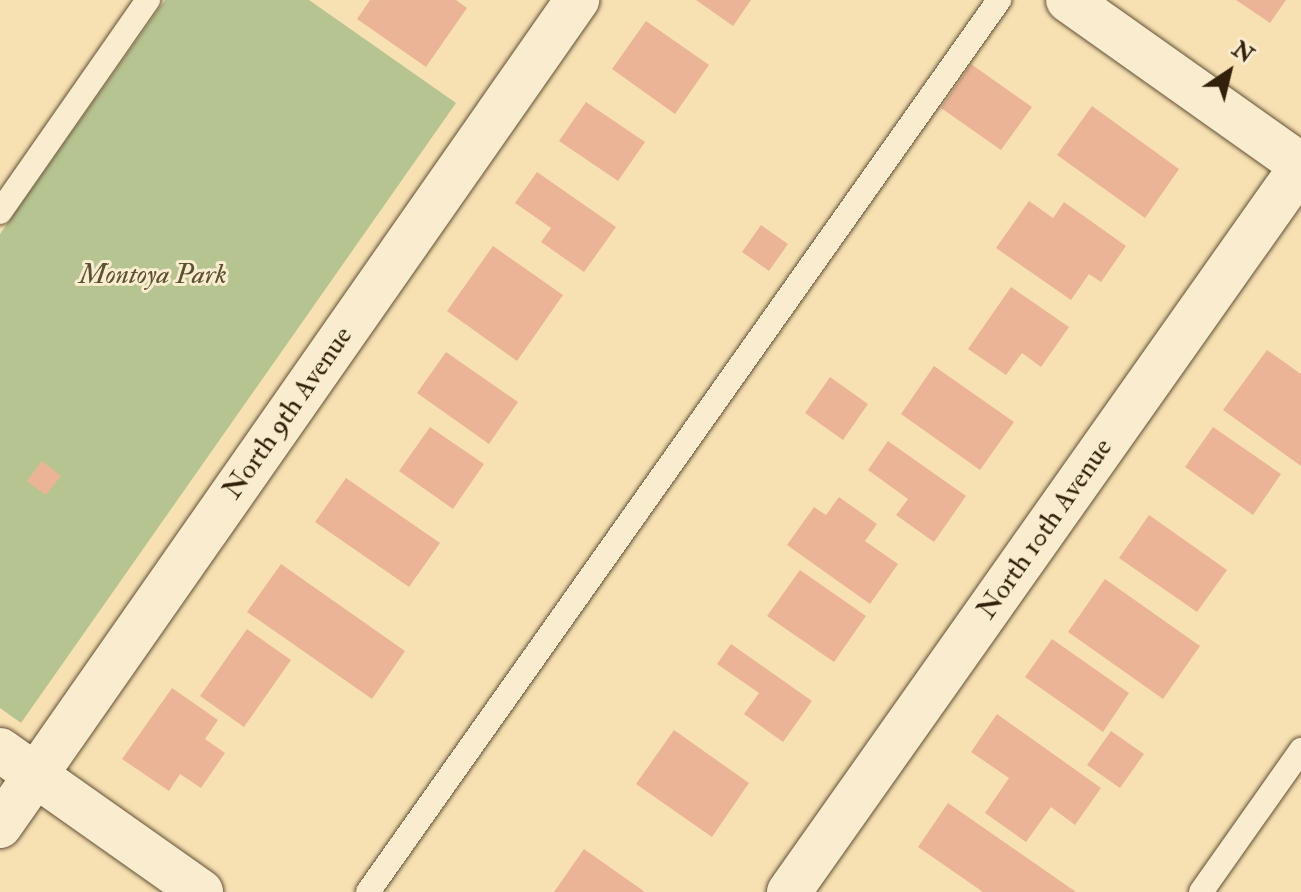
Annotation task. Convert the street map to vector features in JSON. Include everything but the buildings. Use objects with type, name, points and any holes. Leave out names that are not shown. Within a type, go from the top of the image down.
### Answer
[{"type":"street","name":"North 9th Avenue","points":[[0,826],[577,0]]},
{"type":"street","points":[[1068,0],[1301,166]]},
{"type":"street","name":"North 10th Avenue","points":[[789,892],[1301,166]]},
{"type":"street","points":[[0,750],[201,892]]},
{"type":"lane","points":[[0,212],[148,0]]},
{"type":"lane","points":[[368,892],[999,0]]},
{"type":"lane","points":[[1201,892],[1301,750]]},
{"type":"green space","name":"Montoya Park","points":[[165,0],[309,0],[456,103],[21,723],[0,708],[0,234]]}]
